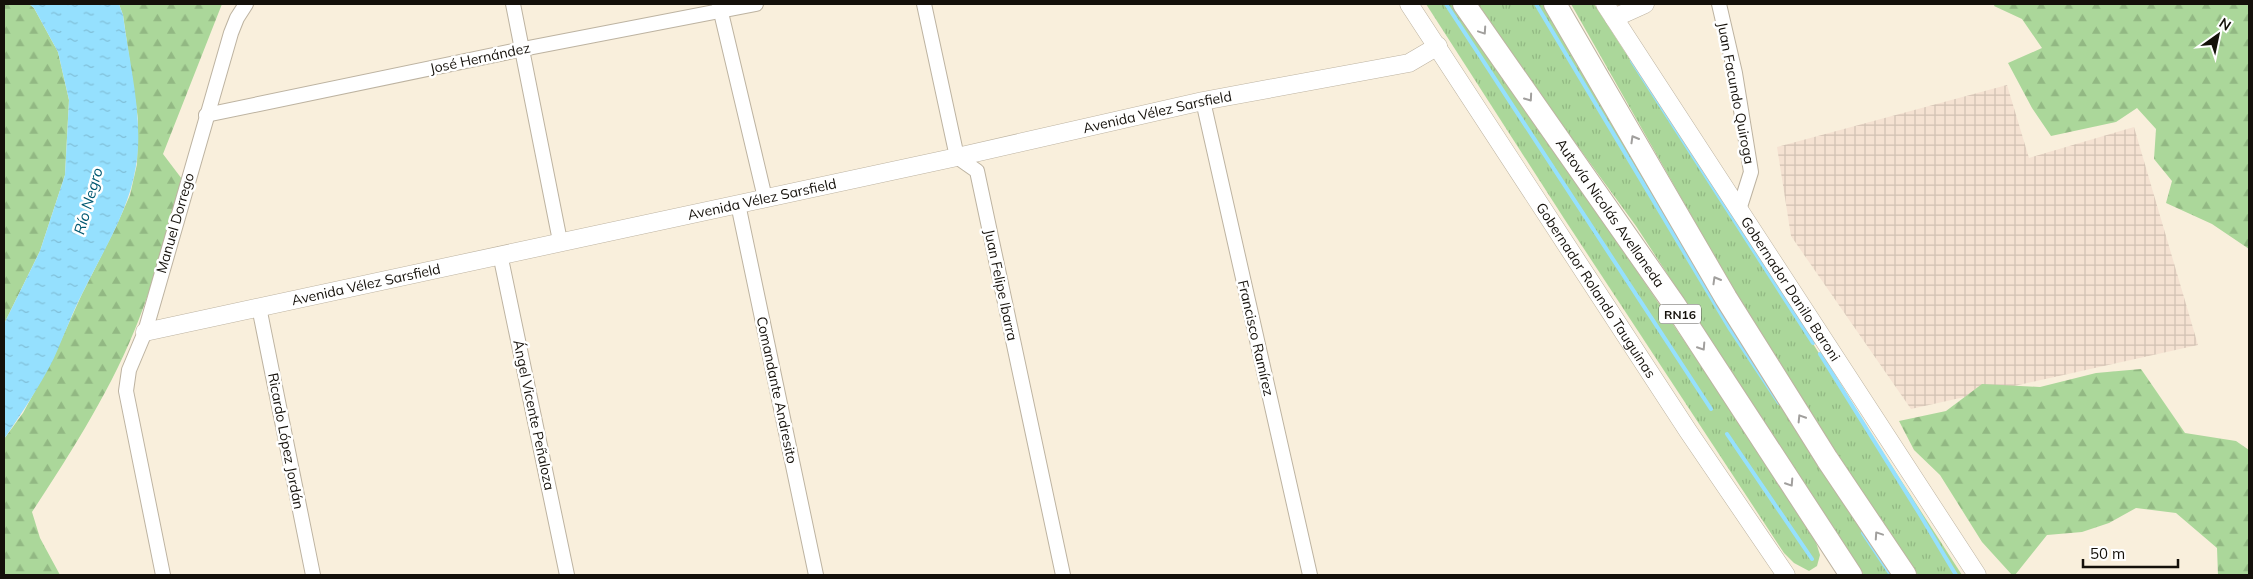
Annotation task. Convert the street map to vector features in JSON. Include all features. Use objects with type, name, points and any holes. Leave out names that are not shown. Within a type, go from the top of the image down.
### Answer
[{"type":"highway","name":"Autovía Nicolás Avellaneda","points":[[1464,4],[1674,304],[1846,574]]},
{"type":"highway","points":[[1555,4],[1726,298],[1827,459],[1905,575]]},
{"type":"street","points":[[206,115],[236,18],[246,4]]},
{"type":"street","points":[[513,4],[560,241]]},
{"type":"street","name":"José Hernández","points":[[206,115],[719,8],[756,4]]},
{"type":"street","points":[[924,4],[957,157]]},
{"type":"street","name":"Gobernador Rolando Tauguinas","points":[[1409,4],[1688,430],[1786,575]]},
{"type":"street","points":[[1610,11],[1644,4]]},
{"type":"street","name":"Juan Facundo Quiroga","points":[[1719,4],[1735,73],[1751,172],[1739,210]]},
{"type":"street","points":[[719,8],[765,198]]},
{"type":"street","name":"Gobernador Danilo Baroni","points":[[1610,11],[1976,575]]},
{"type":"street","name":"Avenida Vélez Sarsfield","points":[[145,332],[1203,102],[1409,63],[1438,46]]},
{"type":"street","name":"Francisco Ramírez","points":[[1203,102],[1310,575]]},
{"type":"street","name":"Manuel Dorrego","points":[[145,332],[206,115]]},
{"type":"street","name":"Juan Felipe Ibarra","points":[[957,157],[977,171],[1063,575]]},
{"type":"street","name":"Comandante Andresito","points":[[738,204],[816,575]]},
{"type":"street","name":"Ángel Vicente Peñaloza","points":[[500,254],[567,575]]},
{"type":"street","name":"Ricardo López Jordán","points":[[259,307],[313,575]]},
{"type":"street","points":[[145,332],[128,370],[126,391],[163,575]]},
{"type":"shaded area","points":[[2007,85],[2029,158],[2134,127],[2198,345],[1911,409],[1791,236],[1777,147]]},
{"type":"green space","points":[[4,4],[29,4],[34,8],[58,52],[69,100],[65,175],[40,251],[4,324]]},
{"type":"green space","points":[[119,4],[222,4],[163,154],[185,183],[145,302],[129,344],[104,394],[77,442],[32,512],[40,538],[60,575],[4,575],[4,439],[23,413],[53,358],[130,195],[137,164],[138,119],[123,15]]},
{"type":"green space","points":[[1426,4],[1456,4],[1748,435],[1815,539],[1820,555],[1817,566],[1809,571],[1794,563],[1784,553],[1565,220]]},
{"type":"green space","points":[[1478,4],[1545,4],[1892,575],[1864,575],[1636,226],[1536,89]]},
{"type":"green space","points":[[1571,4],[1594,4],[1962,575],[1918,575],[1876,514],[1742,305]]},
{"type":"green space","points":[[1995,4],[2249,4],[2249,249],[2212,224],[2166,203],[2172,181],[2154,159],[2156,129],[2137,108],[2116,122],[2051,136],[2032,108],[2008,63],[2042,48],[2022,19],[1994,6]]},
{"type":"green space","points":[[2141,369],[2185,433],[2236,441],[2249,450],[2249,575],[2218,575],[2217,548],[2176,513],[2136,508],[2109,523],[2082,532],[2047,535],[2015,575],[2012,575],[1982,542],[1940,475],[1914,450],[1899,421],[1946,411],[1982,384],[2040,387],[2096,373]]},
{"type":"water","name":"Río Negro","points":[[29,4],[119,4],[123,15],[135,90],[138,148],[133,183],[121,215],[79,300],[49,368],[4,439],[4,324],[40,251],[65,175],[69,100],[58,52],[34,8]]},
{"type":"waterway","points":[[1446,4],[1711,409]]},
{"type":"waterway","points":[[1536,4],[1730,329],[1779,403]]},
{"type":"waterway","points":[[1632,61],[1813,343]]},
{"type":"waterway","points":[[1820,354],[1956,575]]},
{"type":"waterway","points":[[1727,434],[1812,559]]},
{"type":"waterway","points":[[1863,533],[1891,575]]}]
